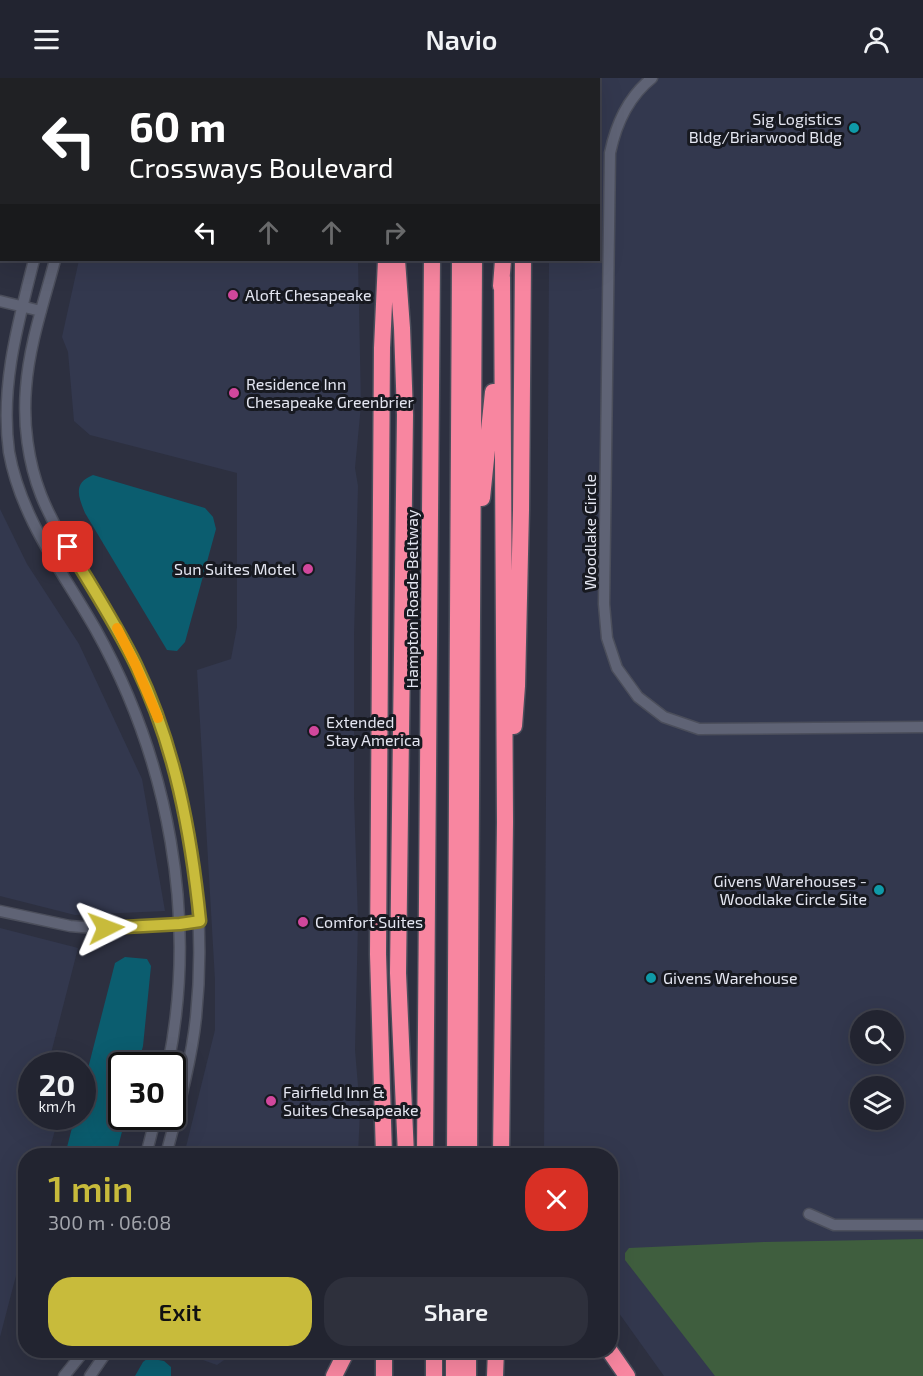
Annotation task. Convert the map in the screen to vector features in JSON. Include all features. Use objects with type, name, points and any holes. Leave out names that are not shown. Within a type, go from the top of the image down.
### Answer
[{"type":"highway","points":[[384,1148],[378,954],[381,358],[386,261]]},
{"type":"highway","points":[[397,261],[405,415],[398,973],[406,1148]]},
{"type":"highway","name":"Hampton Roads Beltway","points":[[425,1148],[432,261]]},
{"type":"highway","points":[[436,1148],[442,261]]},
{"type":"highway","points":[[455,1148],[460,261]]},
{"type":"highway","points":[[469,1148],[474,261]]},
{"type":"highway","points":[[473,591],[491,413],[503,261]]},
{"type":"highway","points":[[505,822],[517,686],[523,261]]},
{"type":"highway","points":[[501,1148],[505,822],[502,277]]},
{"type":"highway","points":[[504,1031],[507,1119],[512,1148]]},
{"type":"highway","points":[[334,1376],[343,1358]]},
{"type":"highway","points":[[384,1358],[384,1376]]},
{"type":"highway","points":[[423,1358],[423,1376]]},
{"type":"highway","points":[[434,1358],[434,1376]]},
{"type":"highway","points":[[454,1358],[454,1376]]},
{"type":"highway","points":[[468,1358],[468,1376]]},
{"type":"highway","points":[[495,1376],[496,1358]]},
{"type":"highway","points":[[615,1358],[627,1376]]},
{"type":"street","name":"Woodlake Circle","points":[[652,78],[635,95],[622,115],[614,133],[610,153],[604,604],[607,638],[617,668],[638,697],[664,717],[699,729],[923,728]]},
{"type":"street","points":[[34,261],[7,375],[5,413],[9,452],[19,492],[34,528],[96,630],[114,665],[156,771],[173,852],[180,924],[176,1016],[170,1052]]},
{"type":"street","points":[[55,261],[30,359],[26,389],[27,436],[31,458],[41,494],[58,531],[118,631],[152,701],[171,757],[189,833],[200,921],[197,998],[186,1077],[168,1148]]},
{"type":"street","points":[[0,301],[41,311]]},
{"type":"street","points":[[0,911],[70,926],[94,928],[200,921]]},
{"type":"street","points":[[148,1148],[152,1130]]},
{"type":"street","points":[[809,1214],[834,1225],[923,1225]]},
{"type":"street","points":[[64,1376],[79,1358]]},
{"type":"street","points":[[90,1376],[102,1358]]},
{"type":"shaded area","points":[[600,78],[923,78],[923,1376],[664,1376],[618,1312],[618,1148],[544,1148],[549,261],[600,261]]},
{"type":"shaded area","points":[[79,261],[358,261],[361,405],[355,468],[358,486],[354,635],[354,797],[358,922],[355,1050],[360,1110],[358,1148],[186,1148],[215,1030],[215,980],[197,670],[231,659],[237,627],[237,473],[90,435],[74,421],[68,352],[62,337]]},
{"type":"shaded area","points":[[93,475],[205,508],[213,517],[216,529],[185,642],[177,651],[167,650],[85,513],[79,496],[80,486]]},
{"type":"shaded area","points":[[0,509],[27,564],[79,644],[142,779],[165,911],[75,915],[0,896]]},
{"type":"shaded area","points":[[0,928],[78,948],[51,1052],[18,1052],[18,1130],[55,1130],[50,1148],[18,1148],[18,1268],[0,1337]]},
{"type":"shaded area","points":[[125,957],[147,959],[151,966],[141,1052],[108,1052],[108,1130],[122,1130],[118,1148],[67,1148],[71,1130],[96,1130],[96,1052],[92,1052],[115,963]]},
{"type":"shaded area","points":[[148,1358],[164,1361],[171,1367],[171,1376],[135,1376]]},
{"type":"shaded area","points":[[197,1358],[227,1358],[217,1365]]},
{"type":"green space","points":[[923,1239],[923,1376],[715,1376],[625,1260],[625,1253],[629,1248],[764,1242]]},
{"type":"slow traffic","points":[[117,628],[158,718]]},
{"type":"place","name":"Sig Logistics Bldg/Briarwood Bldg","points":[[854,128]]},
{"type":"place","name":"Aloft Chesapeake","points":[[233,295]]},
{"type":"place","name":"Residence Inn Chesapeake Greenbrier","points":[[234,393]]},
{"type":"place","name":"Sun Suites Motel","points":[[308,569]]},
{"type":"place","name":"Extended Stay America","points":[[314,731]]},
{"type":"place","name":"Givens Warehouses - Woodlake Circle Site","points":[[879,890]]},
{"type":"place","name":"Comfort Suites","points":[[303,922]]},
{"type":"place","name":"Givens Warehouse","points":[[651,978]]},
{"type":"place","name":"Fairfield Inn & Suites Chesapeake","points":[[271,1101]]},
{"type":"route","points":[[68,547],[118,631],[152,701],[181,794],[189,833],[200,921],[106,928]]}]
